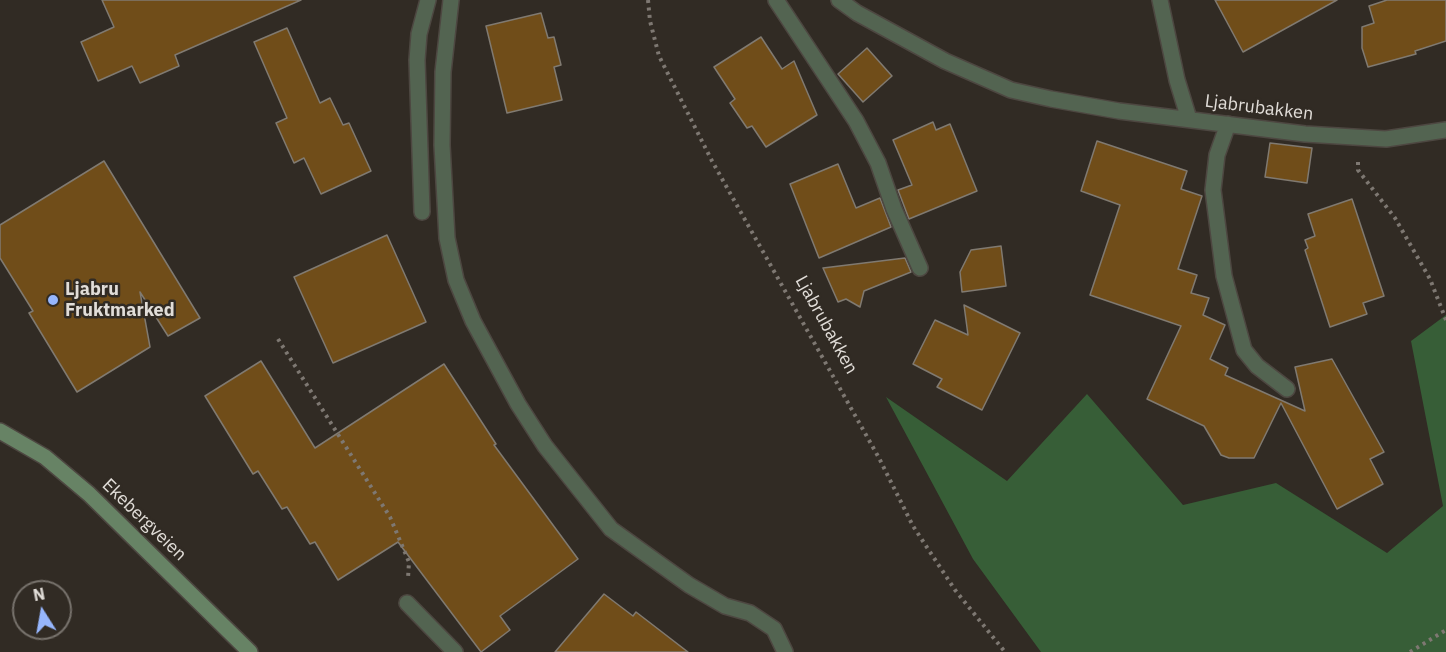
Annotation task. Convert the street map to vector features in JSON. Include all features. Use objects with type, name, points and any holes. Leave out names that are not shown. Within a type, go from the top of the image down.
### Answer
[{"type":"main road","name":"Ekebergveien","points":[[0,431],[45,457],[89,494],[250,652]]},
{"type":"lane","points":[[422,212],[417,60],[419,34],[428,0]]},
{"type":"lane","points":[[451,0],[443,72],[442,135],[447,238],[456,280],[473,321],[518,404],[546,446],[611,529],[688,585],[725,606],[750,613],[774,629],[785,652]]},
{"type":"lane","points":[[776,0],[856,121],[878,163],[894,209],[920,268]]},
{"type":"lane","name":"Ljabrubakken","points":[[839,0],[857,13],[945,61],[1011,90],[1097,107],[1305,134],[1386,139],[1446,130]]},
{"type":"lane","points":[[1160,0],[1177,80],[1189,119]]},
{"type":"lane","points":[[1227,124],[1216,155],[1213,190],[1224,276],[1244,350],[1257,366],[1287,389]]},
{"type":"lane","points":[[407,603],[455,652]]},
{"type":"path","name":"Ljabrubakken","points":[[648,0],[650,21],[660,56],[712,161],[879,458],[913,526],[933,558],[1005,652]]},
{"type":"path","points":[[1356,137],[1358,170],[1395,218],[1430,279],[1446,320]]},
{"type":"path","points":[[278,339],[390,517],[409,562],[407,603]]},
{"type":"path","points":[[1410,652],[1446,630]]},
{"type":"green space","points":[[1446,315],[1446,652],[1041,652],[973,559],[886,397],[1007,481],[1087,394],[1183,505],[1276,483],[1387,553],[1443,506],[1411,341]]},
{"type":"building","points":[[102,0],[301,0],[175,55],[179,66],[140,83],[132,66],[98,81],[81,42],[114,27]]},
{"type":"building","points":[[1215,0],[1337,0],[1243,52]]},
{"type":"building","points":[[1387,0],[1446,0],[1446,41],[1415,51],[1416,54],[1368,67],[1362,48],[1362,27],[1374,23],[1369,6]]},
{"type":"building","points":[[541,13],[548,38],[554,37],[561,65],[554,67],[562,100],[507,113],[486,26]]},
{"type":"building","points":[[287,28],[320,103],[330,98],[343,125],[349,123],[371,171],[321,194],[304,158],[294,163],[276,123],[287,118],[254,42]]},
{"type":"building","points":[[761,37],[782,69],[794,61],[817,115],[766,147],[752,126],[747,128],[730,103],[735,99],[714,67]]},
{"type":"building","points":[[867,48],[892,76],[863,102],[838,74]]},
{"type":"building","points":[[933,122],[936,130],[950,124],[977,191],[909,219],[898,190],[912,185],[893,140]]},
{"type":"building","points":[[1097,141],[1187,171],[1181,189],[1202,196],[1178,269],[1197,275],[1191,293],[1209,298],[1203,315],[1225,325],[1210,359],[1228,368],[1225,375],[1305,411],[1295,367],[1332,359],[1384,452],[1370,459],[1383,484],[1337,509],[1281,403],[1254,458],[1229,458],[1221,455],[1204,426],[1147,399],[1181,326],[1090,295],[1120,205],[1081,191]]},
{"type":"building","points":[[1270,143],[1312,148],[1307,183],[1265,177]]},
{"type":"building","points":[[104,161],[200,318],[168,336],[140,292],[150,347],[77,392],[29,313],[33,311],[0,258],[0,225]]},
{"type":"building","points":[[838,164],[856,208],[880,198],[891,227],[819,258],[790,184]]},
{"type":"building","points":[[1352,199],[1384,296],[1363,303],[1367,314],[1330,327],[1305,250],[1308,248],[1305,240],[1315,236],[1308,214]]},
{"type":"building","points":[[387,235],[426,322],[333,363],[294,277]]},
{"type":"building","points":[[1001,246],[1006,286],[962,292],[960,272],[971,250]]},
{"type":"building","points":[[905,258],[911,272],[864,291],[860,307],[846,299],[838,302],[823,268]]},
{"type":"building","points":[[964,305],[1020,333],[982,410],[937,387],[942,379],[913,364],[935,320],[968,335]]},
{"type":"building","points":[[261,361],[315,448],[444,364],[496,444],[494,445],[578,559],[500,616],[510,630],[481,652],[398,542],[338,580],[315,542],[310,544],[287,507],[282,509],[258,471],[253,474],[205,396]]},
{"type":"building","points":[[604,594],[633,616],[636,612],[688,652],[555,652]]},
{"type":"place","name":"Ljabru Fruktmarked","points":[[53,300]]}]
